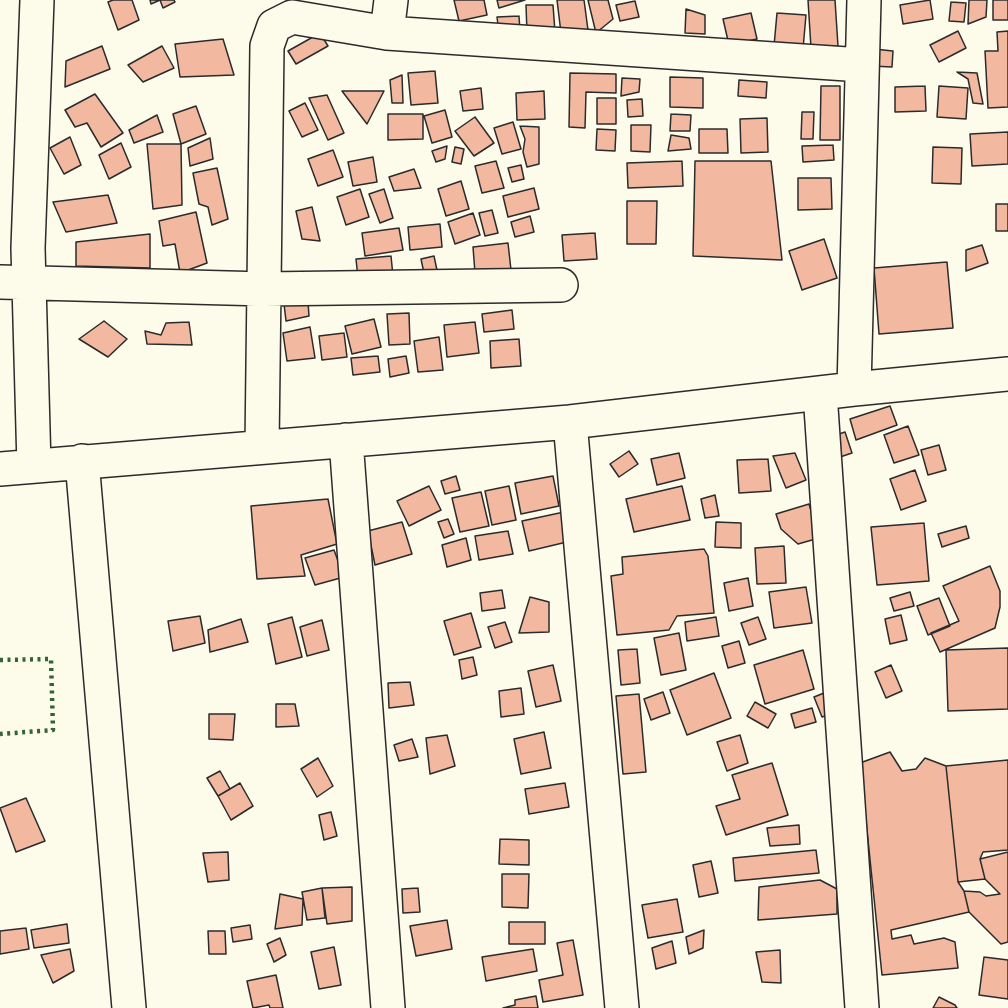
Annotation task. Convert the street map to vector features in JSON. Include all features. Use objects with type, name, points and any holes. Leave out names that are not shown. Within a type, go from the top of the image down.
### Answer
[{"type":"street","points":[[34,466],[14,282],[28,248],[37,0]]},
{"type":"street","points":[[387,33],[391,0]]},
{"type":"street","points":[[854,389],[864,0]]},
{"type":"street","points":[[262,447],[267,46],[274,26],[292,17],[387,33],[862,65]]},
{"type":"street","points":[[14,282],[265,289],[561,285]]},
{"type":"street","points":[[0,469],[570,422],[854,389],[1008,374]]},
{"type":"street","points":[[820,393],[862,1008]]},
{"type":"street","points":[[570,422],[622,1008]]},
{"type":"street","points":[[346,440],[388,1008]]},
{"type":"street","points":[[82,461],[129,1008]]},
{"type":"building","points":[[132,0],[139,20],[118,30],[108,2]]},
{"type":"building","points":[[160,0],[174,0],[175,2],[163,8]]},
{"type":"building","points":[[454,0],[484,0],[487,15],[459,21]]},
{"type":"building","points":[[497,0],[525,0],[499,8]]},
{"type":"building","points":[[557,0],[584,0],[588,30],[561,33]]},
{"type":"building","points":[[588,0],[608,0],[613,19],[596,33]]},
{"type":"building","points":[[808,0],[835,0],[838,46],[811,48]]},
{"type":"building","points":[[930,0],[933,19],[903,24],[900,5]]},
{"type":"building","points":[[969,0],[987,0],[986,17],[968,24]]},
{"type":"building","points":[[993,0],[1008,0],[1008,20],[993,20]]},
{"type":"building","points":[[635,1],[639,17],[620,21],[616,5]]},
{"type":"building","points":[[951,2],[966,3],[964,22],[949,21]]},
{"type":"building","points":[[526,5],[553,5],[555,32],[527,33]]},
{"type":"building","points":[[686,9],[705,15],[705,34],[685,33]]},
{"type":"building","points":[[751,13],[757,39],[729,45],[723,19]]},
{"type":"building","points":[[777,13],[806,15],[803,49],[774,46]]},
{"type":"building","points":[[519,16],[520,32],[499,33],[497,17]]},
{"type":"building","points":[[958,31],[966,48],[939,62],[930,45]]},
{"type":"building","points":[[1008,31],[1008,107],[988,108],[985,51],[998,51],[997,32]]},
{"type":"building","points":[[320,33],[328,46],[296,64],[288,51]]},
{"type":"building","points":[[223,39],[234,75],[180,77],[175,44]]},
{"type":"building","points":[[102,46],[110,69],[65,87],[66,61]]},
{"type":"building","points":[[162,46],[174,68],[143,82],[128,65]]},
{"type":"building","points":[[874,49],[893,51],[892,67],[872,66]]},
{"type":"building","points":[[435,71],[438,103],[411,105],[408,73]]},
{"type":"building","points":[[957,72],[977,73],[983,104],[973,103],[968,79]]},
{"type":"building","points":[[570,73],[616,74],[616,93],[586,92],[585,128],[569,127]]},
{"type":"building","points":[[402,75],[403,103],[392,103],[390,80]]},
{"type":"building","points":[[670,77],[703,78],[703,108],[670,107]]},
{"type":"building","points":[[622,78],[640,79],[639,92],[621,96]]},
{"type":"building","points":[[739,80],[767,82],[766,98],[738,96]]},
{"type":"building","points":[[821,86],[840,86],[840,140],[820,140]]},
{"type":"building","points":[[925,86],[926,111],[895,112],[895,87]]},
{"type":"building","points":[[939,86],[968,88],[966,119],[937,117]]},
{"type":"building","points":[[481,88],[483,109],[463,111],[460,91]]},
{"type":"building","points":[[342,91],[384,91],[367,124]]},
{"type":"building","points":[[544,91],[545,119],[517,120],[516,93]]},
{"type":"building","points":[[95,94],[123,133],[101,147],[87,123],[75,127],[65,110]]},
{"type":"building","points":[[327,95],[344,133],[328,140],[309,98]]},
{"type":"building","points":[[597,98],[616,98],[616,124],[597,124]]},
{"type":"building","points":[[642,99],[643,116],[628,117],[627,100]]},
{"type":"building","points":[[305,103],[318,130],[302,137],[289,111]]},
{"type":"building","points":[[196,106],[206,134],[181,144],[173,114]]},
{"type":"building","points":[[445,110],[452,137],[432,143],[424,116]]},
{"type":"building","points":[[802,112],[814,112],[813,139],[801,139]]},
{"type":"building","points":[[388,114],[423,114],[423,139],[388,140]]},
{"type":"building","points":[[671,114],[691,115],[690,131],[670,131]]},
{"type":"building","points":[[157,115],[163,132],[134,143],[129,130]]},
{"type":"building","points":[[475,117],[494,143],[474,156],[455,131]]},
{"type":"building","points":[[767,118],[768,152],[741,153],[740,119]]},
{"type":"building","points":[[513,122],[521,149],[502,154],[494,128]]},
{"type":"building","points":[[631,125],[651,125],[650,152],[631,151]]},
{"type":"building","points":[[520,126],[539,127],[539,164],[527,167],[523,152],[525,139]]},
{"type":"building","points":[[597,129],[616,130],[615,151],[596,150]]},
{"type":"building","points":[[699,129],[727,129],[728,153],[699,153]]},
{"type":"building","points":[[1008,132],[1008,164],[972,166],[970,134]]},
{"type":"building","points":[[671,135],[689,138],[691,149],[668,151]]},
{"type":"building","points":[[70,137],[81,165],[64,174],[50,148]]},
{"type":"building","points":[[210,138],[213,159],[190,166],[188,148]]},
{"type":"building","points":[[121,143],[131,167],[109,179],[99,155]]},
{"type":"building","points":[[147,144],[181,144],[182,205],[153,209]]},
{"type":"building","points":[[833,145],[834,160],[803,162],[802,146]]},
{"type":"building","points":[[447,146],[445,159],[436,162],[432,151]]},
{"type":"building","points":[[455,147],[464,149],[461,164],[452,162]]},
{"type":"building","points":[[933,147],[962,148],[961,184],[932,183]]},
{"type":"building","points":[[333,150],[343,177],[318,186],[308,159]]},
{"type":"building","points":[[373,157],[377,182],[353,186],[348,162]]},
{"type":"building","points":[[496,161],[504,188],[482,193],[475,166]]},
{"type":"building","points":[[682,161],[683,186],[628,188],[627,163]]},
{"type":"building","points":[[695,161],[771,161],[782,260],[693,256]]},
{"type":"building","points":[[521,165],[524,179],[512,182],[508,168]]},
{"type":"building","points":[[217,168],[228,219],[212,225],[208,207],[199,204],[193,173]]},
{"type":"building","points":[[414,169],[421,188],[394,191],[389,177]]},
{"type":"building","points":[[798,178],[831,178],[832,209],[798,210]]},
{"type":"building","points":[[461,181],[469,209],[446,216],[438,189]]},
{"type":"building","points":[[534,188],[539,209],[508,217],[503,196]]},
{"type":"building","points":[[360,189],[369,217],[346,225],[337,197]]},
{"type":"building","points":[[384,189],[393,218],[380,223],[369,194]]},
{"type":"building","points":[[108,195],[117,223],[66,232],[53,202]]},
{"type":"building","points":[[627,201],[657,201],[656,244],[627,244]]},
{"type":"building","points":[[996,204],[1008,204],[1008,231],[996,231]]},
{"type":"building","points":[[312,207],[320,241],[302,239],[296,211]]},
{"type":"building","points":[[492,210],[498,233],[485,236],[479,213]]},
{"type":"building","points":[[196,212],[207,263],[180,273],[175,244],[163,246],[159,221]]},
{"type":"building","points":[[473,213],[480,235],[455,244],[448,222]]},
{"type":"building","points":[[530,216],[534,232],[515,237],[511,222]]},
{"type":"building","points":[[440,224],[442,247],[410,250],[408,227]]},
{"type":"building","points":[[399,228],[403,250],[365,256],[362,233]]},
{"type":"building","points":[[595,233],[597,259],[564,261],[562,235]]},
{"type":"building","points":[[150,234],[150,268],[76,266],[76,242]]},
{"type":"building","points":[[824,239],[837,278],[802,290],[789,251]]},
{"type":"building","points":[[508,243],[511,270],[475,273],[473,247]]},
{"type":"building","points":[[982,245],[988,263],[966,271],[966,250]]},
{"type":"building","points":[[391,256],[393,276],[358,278],[356,259]]},
{"type":"building","points":[[434,256],[438,275],[425,278],[421,259]]},
{"type":"building","points":[[947,262],[953,328],[879,334],[874,268]]},
{"type":"building","points":[[308,302],[309,316],[286,321],[284,304]]},
{"type":"building","points":[[512,310],[514,329],[484,332],[482,314]]},
{"type":"building","points":[[409,313],[410,344],[389,345],[387,314]]},
{"type":"building","points":[[374,319],[381,347],[352,354],[345,326]]},
{"type":"building","points":[[104,321],[127,339],[108,357],[79,339]]},
{"type":"building","points":[[189,322],[192,345],[147,344],[145,331],[161,335],[166,323]]},
{"type":"building","points":[[475,322],[479,353],[447,357],[444,325]]},
{"type":"building","points":[[310,327],[315,358],[287,361],[283,333]]},
{"type":"building","points":[[344,333],[347,357],[322,360],[319,336]]},
{"type":"building","points":[[439,337],[443,370],[418,372],[414,341]]},
{"type":"building","points":[[519,339],[521,366],[491,368],[490,341]]},
{"type":"building","points":[[378,356],[380,372],[353,375],[351,358]]},
{"type":"building","points":[[406,356],[409,373],[390,377],[388,359]]},
{"type":"building","points":[[890,406],[897,425],[856,440],[850,419]]},
{"type":"building","points":[[908,426],[919,455],[894,463],[884,435]]},
{"type":"building","points":[[845,432],[852,453],[837,458],[830,437]]},
{"type":"building","points":[[939,445],[946,470],[928,475],[921,450]]},
{"type":"building","points":[[629,451],[638,464],[619,477],[610,464]]},
{"type":"building","points":[[679,453],[685,478],[657,485],[651,459]]},
{"type":"building","points":[[795,453],[806,480],[786,488],[773,456]]},
{"type":"building","points":[[768,459],[771,491],[739,493],[737,460]]},
{"type":"building","points":[[915,470],[926,501],[901,510],[890,479]]},
{"type":"building","points":[[456,476],[460,490],[445,494],[441,481]]},
{"type":"building","points":[[553,476],[559,506],[521,514],[515,483]]},
{"type":"building","points":[[429,486],[441,510],[409,526],[397,501]]},
{"type":"building","points":[[509,486],[516,520],[492,525],[485,491]]},
{"type":"building","points":[[682,486],[690,520],[634,532],[626,499]]},
{"type":"building","points":[[481,492],[489,526],[460,532],[452,498]]},
{"type":"building","points":[[715,495],[719,516],[705,518],[701,499]]},
{"type":"building","points":[[328,499],[337,544],[301,555],[305,576],[257,579],[251,506]]},
{"type":"building","points":[[809,504],[819,538],[798,544],[781,529],[776,514]]},
{"type":"building","points":[[564,512],[571,541],[529,551],[522,521]]},
{"type":"building","points":[[448,519],[454,534],[444,538],[438,522]]},
{"type":"building","points":[[402,522],[412,554],[375,565],[368,531]]},
{"type":"building","points":[[716,522],[741,523],[741,548],[715,547]]},
{"type":"building","points":[[924,523],[929,581],[877,585],[871,527]]},
{"type":"building","points":[[966,526],[969,538],[942,547],[938,534]]},
{"type":"building","points":[[508,531],[513,554],[479,560],[475,536]]},
{"type":"building","points":[[466,538],[471,560],[447,567],[442,545]]},
{"type":"building","points":[[784,546],[786,583],[757,584],[755,548]]},
{"type":"building","points":[[704,549],[708,556],[714,613],[677,616],[669,630],[617,635],[611,576],[623,574],[622,557]]},
{"type":"building","points":[[334,550],[344,577],[315,585],[305,558]]},
{"type":"building","points":[[990,566],[1000,591],[1000,607],[995,628],[940,652],[931,633],[959,621],[943,586]]},
{"type":"building","points":[[748,578],[753,606],[729,611],[724,583]]},
{"type":"building","points":[[806,587],[812,623],[774,628],[769,592]]},
{"type":"building","points":[[502,590],[505,608],[482,611],[480,593]]},
{"type":"building","points":[[910,592],[914,606],[894,611],[890,598]]},
{"type":"building","points":[[530,597],[549,602],[549,632],[519,633]]},
{"type":"building","points":[[939,598],[950,626],[928,635],[917,606]]},
{"type":"building","points":[[471,613],[481,647],[454,655],[444,621]]},
{"type":"building","points":[[901,615],[907,640],[890,644],[885,619]]},
{"type":"building","points":[[200,616],[205,643],[173,651],[168,621]]},
{"type":"building","points":[[292,617],[302,657],[276,664],[268,624]]},
{"type":"building","points":[[716,617],[719,636],[687,641],[685,622]]},
{"type":"building","points":[[758,617],[766,639],[749,645],[741,623]]},
{"type":"building","points":[[241,619],[248,642],[210,652],[208,630]]},
{"type":"building","points":[[322,620],[329,650],[307,656],[300,627]]},
{"type":"building","points":[[505,622],[512,642],[495,648],[488,627]]},
{"type":"building","points":[[679,633],[686,670],[661,675],[654,638]]},
{"type":"building","points":[[739,641],[745,663],[728,668],[722,646]]},
{"type":"building","points":[[1008,648],[1008,709],[948,711],[946,650]]},
{"type":"building","points":[[637,649],[640,683],[621,685],[618,650]]},
{"type":"building","points":[[803,650],[814,689],[765,704],[754,665]]},
{"type":"building","points":[[473,657],[477,675],[462,679],[459,660]]},
{"type":"building","points":[[553,665],[561,701],[536,707],[528,671]]},
{"type":"building","points":[[891,665],[902,691],[886,698],[875,672]]},
{"type":"building","points":[[714,673],[731,718],[687,735],[670,690]]},
{"type":"building","points":[[410,682],[414,705],[389,708],[388,683]]},
{"type":"building","points":[[521,688],[524,714],[501,717],[499,691]]},
{"type":"building","points":[[829,691],[836,712],[822,717],[814,697]]},
{"type":"building","points":[[663,692],[670,713],[651,720],[644,699]]},
{"type":"building","points":[[639,694],[646,772],[623,774],[616,696]]},
{"type":"building","points":[[755,702],[776,714],[768,728],[747,716]]},
{"type":"building","points":[[276,704],[295,704],[299,726],[276,727]]},
{"type":"building","points":[[812,708],[816,722],[795,728],[791,714]]},
{"type":"building","points":[[209,714],[235,714],[233,740],[209,739]]},
{"type":"building","points":[[544,732],[551,768],[521,774],[514,739]]},
{"type":"building","points":[[447,735],[455,766],[430,774],[426,738]]},
{"type":"building","points":[[740,735],[748,763],[727,771],[717,742]]},
{"type":"building","points":[[412,739],[418,757],[399,761],[394,745]]},
{"type":"building","points":[[890,752],[902,771],[916,769],[925,758],[946,766],[958,882],[964,891],[969,912],[891,930],[892,939],[911,935],[914,944],[944,938],[955,942],[958,968],[882,975],[860,763]]},
{"type":"building","points":[[318,758],[333,786],[317,797],[301,769]]},
{"type":"building","points":[[1008,760],[1008,850],[983,852],[980,859],[985,879],[958,882],[946,766]]},
{"type":"building","points":[[772,763],[788,815],[726,835],[716,806],[740,799],[732,775]]},
{"type":"building","points":[[220,771],[230,789],[218,796],[207,778]]},
{"type":"building","points":[[240,783],[253,806],[231,820],[218,796]]},
{"type":"building","points":[[565,783],[569,807],[529,814],[525,789]]},
{"type":"building","points":[[26,798],[45,841],[16,852],[0,808]]},
{"type":"building","points":[[331,812],[337,836],[324,840],[319,815]]},
{"type":"building","points":[[799,825],[800,844],[770,846],[767,828]]},
{"type":"building","points":[[500,839],[529,840],[529,865],[499,864]]},
{"type":"building","points":[[816,850],[819,873],[735,881],[733,858]]},
{"type":"building","points":[[228,852],[229,880],[208,882],[203,853]]},
{"type":"building","points":[[1008,852],[1008,942],[1001,944],[969,912],[964,891],[980,892],[986,896],[1000,894],[985,879],[980,859]]},
{"type":"building","points":[[711,861],[718,893],[699,897],[693,865]]},
{"type":"building","points":[[502,874],[529,874],[528,908],[502,907]]},
{"type":"building","points":[[820,880],[837,889],[837,914],[758,920],[759,887]]},
{"type":"building","points":[[352,887],[352,921],[327,924],[322,888]]},
{"type":"building","points":[[322,888],[325,918],[307,920],[302,892]]},
{"type":"building","points":[[418,888],[420,912],[403,913],[402,889]]},
{"type":"building","points":[[280,894],[303,899],[302,925],[275,929]]},
{"type":"building","points":[[677,899],[683,932],[648,938],[642,905]]},
{"type":"building","points":[[447,920],[452,949],[416,956],[410,926]]},
{"type":"building","points":[[509,922],[545,922],[545,944],[509,944]]},
{"type":"building","points":[[67,924],[69,943],[34,948],[31,930]]},
{"type":"building","points":[[250,925],[252,939],[233,942],[231,928]]},
{"type":"building","points":[[26,928],[29,949],[0,954],[0,931]]},
{"type":"building","points":[[704,930],[703,948],[689,954],[686,937]]},
{"type":"building","points":[[208,931],[225,931],[226,954],[209,954]]},
{"type":"building","points":[[280,938],[286,955],[274,962],[267,944]]},
{"type":"building","points":[[573,940],[583,995],[543,1002],[539,980],[563,975],[557,943]]},
{"type":"building","points":[[672,941],[676,963],[656,969],[652,948]]},
{"type":"building","points":[[334,947],[341,985],[319,989],[311,952]]},
{"type":"building","points":[[70,949],[74,971],[53,983],[41,955]]},
{"type":"building","points":[[533,949],[537,971],[486,981],[482,957]]},
{"type":"building","points":[[780,950],[781,983],[762,982],[756,952]]},
{"type":"building","points":[[984,957],[1008,960],[1008,999],[979,995]]},
{"type":"building","points":[[276,975],[283,1008],[270,1008],[269,1005],[253,1008],[247,981]]},
{"type":"building","points":[[536,996],[538,1008],[503,1008],[515,1005],[515,1000]]},
{"type":"building","points":[[939,997],[955,1005],[957,1008],[933,1008]]},
{"type":"hedge","points":[[0,660],[51,659],[53,730],[0,734]]}]
